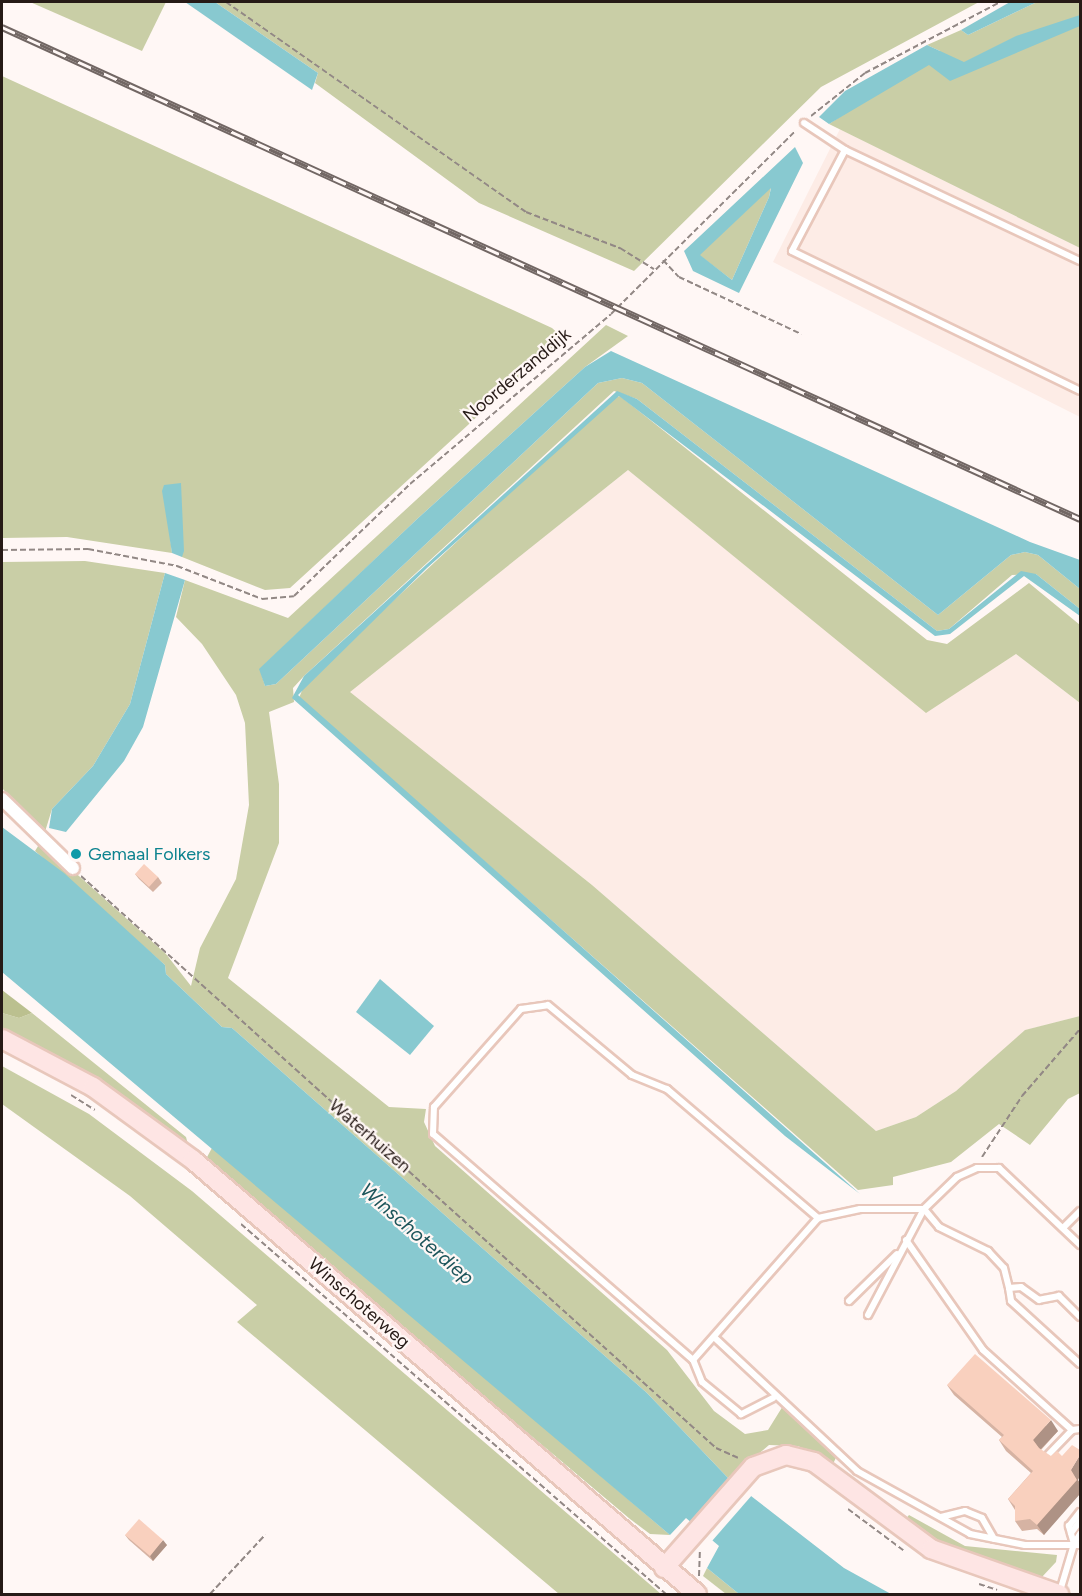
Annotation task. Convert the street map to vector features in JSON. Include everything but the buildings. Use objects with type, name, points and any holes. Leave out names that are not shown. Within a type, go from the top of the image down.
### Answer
[{"type":"main road","name":"Winschoterweg","points":[[2,1039],[93,1088],[193,1160],[693,1591]]},
{"type":"main road","points":[[664,1568],[702,1536],[746,1466],[777,1455],[805,1458],[931,1550],[1059,1594]]},
{"type":"street","points":[[2,799],[73,868]]},
{"type":"lane","points":[[804,123],[845,150],[1080,261]]},
{"type":"lane","points":[[845,150],[792,252],[1080,391]]},
{"type":"lane","points":[[773,1398],[741,1414],[702,1383],[693,1360],[433,1134],[434,1107],[521,1009],[548,1005],[632,1075],[667,1089],[818,1218]]},
{"type":"lane","points":[[868,1315],[880,1301],[900,1251],[924,1209],[957,1177],[977,1168],[999,1168],[1080,1245]]},
{"type":"lane","points":[[693,1360],[818,1218],[860,1209],[924,1209]]},
{"type":"lane","points":[[924,1209],[939,1227],[988,1251],[1004,1268],[1011,1300],[1080,1364]]},
{"type":"lane","points":[[1063,1228],[1080,1211]]},
{"type":"lane","points":[[906,1240],[983,1350],[1072,1430]]},
{"type":"lane","points":[[849,1301],[900,1251]]},
{"type":"lane","points":[[1009,1288],[1021,1287],[1039,1300],[1059,1296],[1080,1317]]},
{"type":"lane","points":[[714,1337],[773,1398],[857,1471],[970,1534],[1025,1545],[1078,1543]]},
{"type":"lane","points":[[1049,1454],[1072,1430],[1080,1429]]},
{"type":"lane","points":[[940,1517],[964,1511],[982,1518],[994,1539]]},
{"type":"lane","points":[[1078,1543],[1069,1526],[1080,1512]]},
{"type":"lane","points":[[1071,1533],[1080,1521]]},
{"type":"lane","points":[[1059,1594],[1080,1534]]},
{"type":"path","points":[[226,2],[526,212],[620,248],[654,269]]},
{"type":"path","name":"Noorderzanddijk","points":[[2,550],[88,549],[177,566],[262,599],[294,596],[410,484],[611,314],[663,260],[804,123],[852,81],[1000,2]]},
{"type":"path","points":[[663,260],[679,277],[801,334]]},
{"type":"path","name":"Waterhuizen","points":[[73,868],[716,1448],[746,1466]]},
{"type":"path","points":[[977,1168],[1022,1096],[1080,1029]]},
{"type":"path","points":[[68,1093],[105,1116]]},
{"type":"path","name":"Winschoterweg","points":[[235,1219],[666,1594]]},
{"type":"path","points":[[210,1594],[265,1535]]},
{"type":"path","points":[[693,1591],[700,1572],[702,1536]]},
{"type":"shaded area","points":[[840,129],[1080,248],[1080,417],[773,262]]},
{"type":"shaded area","points":[[628,470],[926,712],[1016,654],[1080,703],[1080,1016],[1026,1030],[956,1091],[916,1117],[876,1131],[592,885],[349,692]]},
{"type":"green space","points":[[30,2],[166,2],[142,51]]},
{"type":"green space","points":[[215,2],[979,2],[821,87],[634,271],[479,203],[315,83],[318,73]]},
{"type":"green space","points":[[1037,2],[1080,2],[1080,248],[829,124],[940,51],[927,45],[961,30],[968,35]]},
{"type":"green space","points":[[2,76],[552,328],[563,338],[290,588],[265,590],[182,557],[164,485],[172,553],[67,537],[2,538]]},
{"type":"green space","points":[[771,187],[769,197],[732,280],[699,255]]},
{"type":"green space","points":[[606,325],[628,336],[585,367],[416,520],[260,669],[265,686],[276,684],[598,383],[622,378],[642,383],[938,615],[1011,555],[1025,552],[1038,555],[1080,589],[1080,609],[1036,574],[1012,575],[949,629],[937,631],[637,399],[614,391],[304,676],[293,688],[294,702],[269,712],[279,784],[279,843],[228,978],[389,1107],[426,1109],[424,1122],[435,1146],[667,1350],[714,1411],[745,1434],[768,1430],[786,1401],[840,1449],[833,1464],[798,1446],[769,1445],[729,1479],[647,1393],[232,1028],[222,1027],[166,974],[165,965],[35,851],[40,843],[79,876],[166,954],[191,986],[200,948],[236,879],[249,805],[245,723],[236,695],[202,644],[176,617],[185,580],[288,618]]},
{"type":"green space","points":[[620,396],[927,640],[947,644],[1029,583],[1080,625],[1080,703],[1016,654],[926,713],[628,470],[350,692],[592,885],[876,1131],[916,1117],[956,1091],[1025,1030],[1080,1016],[1080,1093],[1068,1099],[1030,1145],[999,1124],[951,1162],[893,1177],[893,1185],[858,1190],[299,698],[305,683],[610,399]]},
{"type":"green space","points":[[85,561],[165,573],[130,704],[93,766],[52,809],[44,835],[2,788],[2,562]]},
{"type":"green space","points":[[2,990],[32,1013],[19,1018],[2,1013]]},
{"type":"green space","points":[[2,1013],[19,1018],[32,1013],[186,1137],[189,1148],[2,1032]]},
{"type":"green space","points":[[2,1066],[89,1114],[192,1191],[661,1594],[559,1594],[237,1322],[257,1305],[130,1196],[2,1104]]},
{"type":"green space","points":[[213,1146],[670,1535],[650,1534],[630,1519],[293,1235],[206,1159]]},
{"type":"green space","points":[[909,1515],[965,1546],[1057,1555],[1056,1562],[1041,1578],[992,1563],[925,1535],[904,1521]]},
{"type":"green space","points":[[707,1568],[739,1594],[726,1594],[703,1576]]},
{"type":"water","points":[[185,2],[215,2],[318,73],[312,90]]},
{"type":"water","points":[[1010,2],[1037,2],[968,35],[961,30]]},
{"type":"water","points":[[1080,15],[1080,26],[950,81],[929,65],[829,124],[819,117],[845,91],[927,45],[964,62],[1016,36]]},
{"type":"water","points":[[795,147],[803,163],[739,293],[693,271],[684,251]],"holes":[[[771,188],[732,280],[700,255]]]},
{"type":"water","points":[[611,351],[1030,542],[1080,560],[1080,589],[1038,555],[1025,552],[1011,555],[938,615],[642,383],[622,378],[598,383],[276,684],[265,686],[259,669],[416,520],[585,367]]},
{"type":"water","points":[[617,391],[637,399],[937,631],[949,629],[1021,571],[1036,574],[1080,609],[1080,616],[1024,576],[950,634],[935,636],[619,396],[427,568],[298,695],[860,1194],[785,1136],[292,698],[304,676]]},
{"type":"water","points":[[181,483],[184,551],[182,557],[172,553],[162,491],[164,485]]},
{"type":"water","points":[[165,573],[185,580],[143,727],[124,761],[66,832],[49,828],[52,809],[93,766],[130,704]]},
{"type":"water","name":"Winschoterdiep","points":[[2,827],[64,873],[165,965],[166,974],[222,1027],[232,1028],[647,1393],[729,1479],[844,1568],[891,1594],[739,1594],[707,1568],[719,1546],[686,1518],[670,1535],[2,972]]},
{"type":"water","points":[[380,979],[434,1026],[410,1055],[356,1012]]},
{"type":"pier","points":[[732,1477],[753,1494],[712,1541],[692,1523]]},
{"type":"railway","points":[[2,27],[1080,519]]},
{"type":"place","name":"Gemaal Folkers","points":[[76,854]]}]
